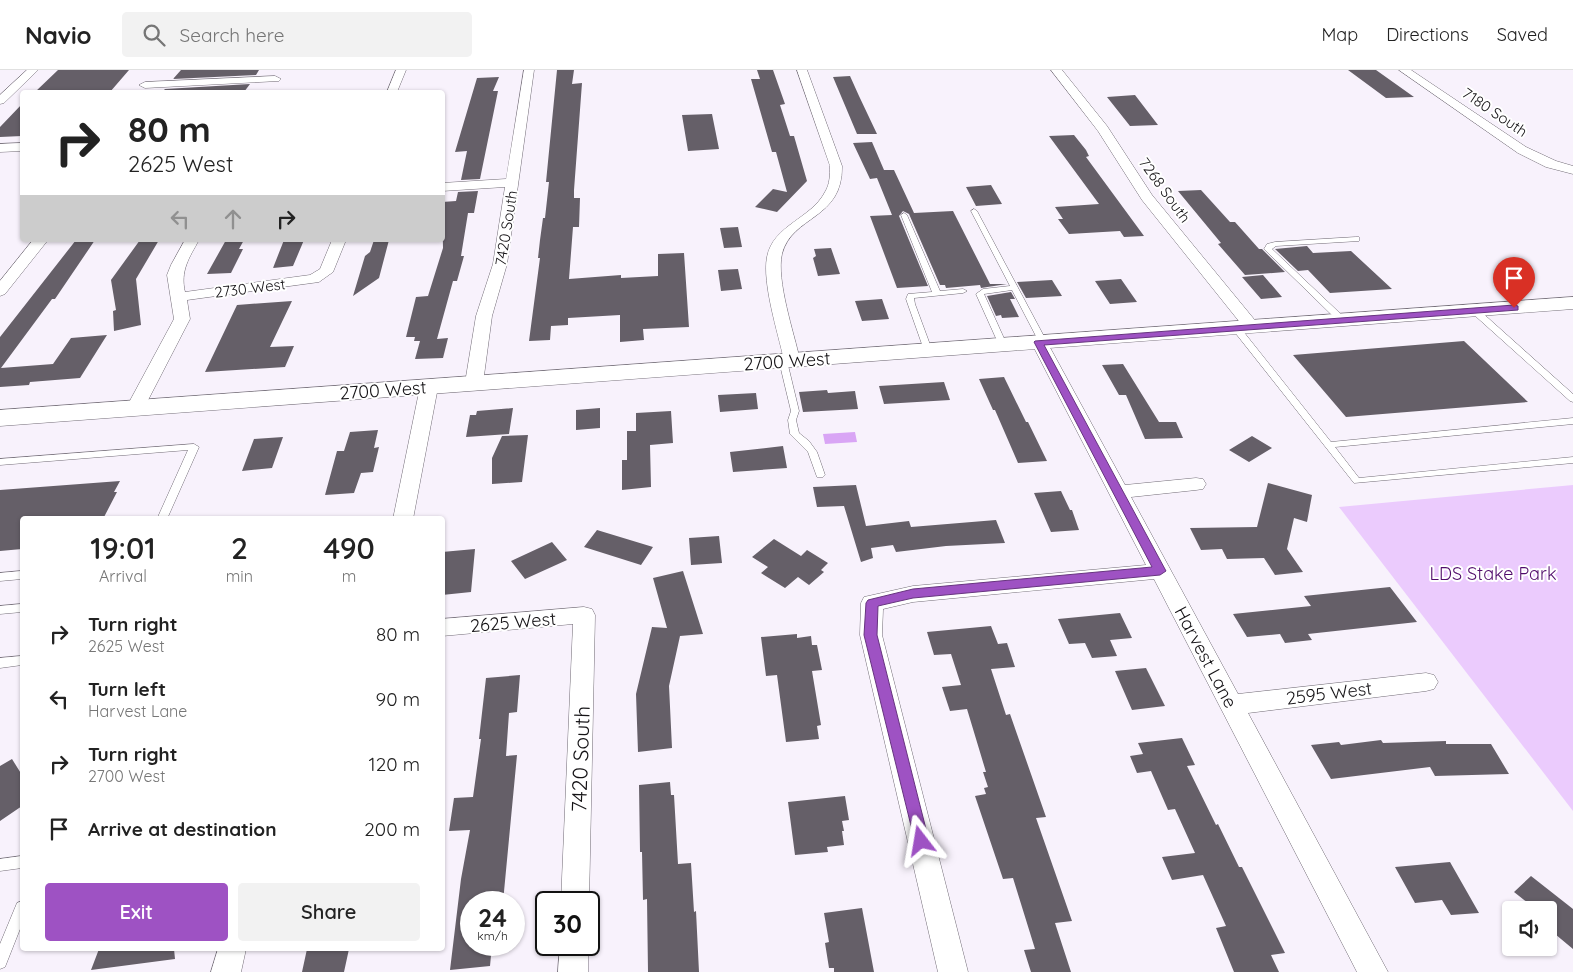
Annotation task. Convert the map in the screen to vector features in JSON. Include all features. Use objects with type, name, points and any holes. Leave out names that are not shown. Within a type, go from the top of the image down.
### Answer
[{"type":"main road","name":"2700 West","points":[[0,418],[1573,304]]},
{"type":"street","points":[[0,101],[33,70]]},
{"type":"street","points":[[142,89],[157,70]]},
{"type":"street","points":[[393,90],[401,70]]},
{"type":"street","name":"7420 South","points":[[474,383],[484,316],[500,264],[529,70]]},
{"type":"street","points":[[787,361],[772,275],[773,261],[778,247],[786,236],[830,198],[837,177],[836,166],[802,70]]},
{"type":"street","name":"7268 South","points":[[1056,70],[1103,129],[1147,197],[1244,328]]},
{"type":"street","name":"7180 South","points":[[1404,70],[1522,150],[1551,164],[1573,170]]},
{"type":"street","points":[[142,89],[278,75]]},
{"type":"street","points":[[268,90],[278,75]]},
{"type":"street","points":[[0,148],[20,147]]},
{"type":"street","points":[[445,187],[513,183]]},
{"type":"street","points":[[0,291],[39,242]]},
{"type":"street","points":[[135,408],[182,319],[180,297],[174,277],[179,263],[191,242]]},
{"type":"street","name":"2730 West","points":[[180,297],[299,282],[320,276],[326,272],[338,242]]},
{"type":"street","name":"Harvest Lane","points":[[1041,342],[1373,972]]},
{"type":"street","points":[[404,516],[429,387]]},
{"type":"street","points":[[1119,492],[1196,484]]},
{"type":"street","points":[[953,972],[871,635],[872,603],[913,594],[1160,571]]},
{"type":"street","name":"7420 South","points":[[575,891],[584,615]]},
{"type":"street","name":"2625 West","points":[[445,628],[584,615]]},
{"type":"street","name":"2595 West","points":[[1232,705],[1426,682]]},
{"type":"street","points":[[226,972],[231,951]]},
{"type":"street","points":[[573,972],[574,956]]},
{"type":"lane","points":[[974,211],[1041,342]]},
{"type":"lane","points":[[904,215],[937,294]]},
{"type":"lane","points":[[1342,320],[1268,249],[1274,244],[1356,240]]},
{"type":"lane","points":[[1003,345],[980,294],[983,291],[1014,288]]},
{"type":"lane","points":[[928,350],[910,299],[912,296],[963,292]]},
{"type":"lane","points":[[1475,310],[1573,399]]},
{"type":"lane","points":[[1244,328],[1328,445],[1357,481],[1573,460]]},
{"type":"lane","points":[[787,361],[795,411],[792,420],[795,434],[809,444],[815,454],[820,475]]},
{"type":"lane","points":[[1328,445],[1573,421]]},
{"type":"lane","points":[[0,462],[194,446],[163,516]]},
{"type":"lane","points":[[0,577],[20,575]]},
{"type":"lane","points":[[0,610],[20,608]]},
{"type":"lane","points":[[0,663],[20,661]]},
{"type":"lane","points":[[0,865],[20,862]]},
{"type":"lane","points":[[0,962],[20,913]]},
{"type":"green space","name":"LDS Stake Park","points":[[1573,485],[1573,811],[1339,507]]},
{"type":"shaded area","points":[[855,432],[857,442],[825,444],[823,434]]},
{"type":"building","points":[[58,70],[129,70],[112,90],[37,90]]},
{"type":"building","points":[[181,70],[259,70],[256,75],[173,79]]},
{"type":"building","points":[[557,70],[574,70],[572,84],[582,83],[574,190],[574,198],[580,198],[579,227],[573,227],[569,279],[621,275],[621,278],[658,276],[658,254],[684,253],[689,327],[643,329],[644,340],[620,342],[620,315],[568,318],[568,325],[551,326],[550,340],[529,341],[540,258],[538,258],[540,240],[543,218],[545,218],[549,182],[546,182]]},
{"type":"building","points":[[757,70],[773,70],[785,104],[780,105],[790,136],[794,136],[807,181],[777,212],[755,207],[773,189],[787,192],[776,152],[772,152],[751,79],[760,79]]},
{"type":"building","points":[[1348,70],[1376,70],[1414,97],[1386,98]]},
{"type":"building","points":[[850,76],[877,134],[857,134],[833,77]]},
{"type":"building","points":[[499,77],[493,91],[498,91],[480,179],[461,180],[467,151],[455,152],[477,78]]},
{"type":"building","points":[[250,84],[246,90],[165,89]]},
{"type":"building","points":[[1135,95],[1158,125],[1130,126],[1107,97]]},
{"type":"building","points":[[20,106],[20,136],[0,137],[0,127]]},
{"type":"building","points":[[712,114],[719,149],[688,151],[682,115]]},
{"type":"building","points":[[1074,135],[1086,150],[1089,156],[1086,157],[1144,236],[1124,237],[1120,231],[1069,234],[1058,219],[1063,219],[1055,207],[1099,204],[1049,136]]},
{"type":"building","points":[[872,142],[884,170],[894,170],[914,213],[953,211],[990,284],[1007,284],[981,288],[980,285],[946,288],[945,285],[940,285],[909,214],[903,211],[899,216],[928,286],[897,288],[870,216],[892,215],[877,178],[870,179],[853,143]]},
{"type":"building","points":[[991,185],[1002,204],[976,206],[966,187]]},
{"type":"building","points":[[1201,190],[1230,222],[1235,222],[1259,249],[1262,249],[1285,272],[1245,275],[1218,244],[1221,243],[1178,191]]},
{"type":"building","points":[[478,191],[474,213],[468,213],[461,256],[464,256],[457,281],[453,281],[437,339],[448,338],[443,358],[415,359],[420,341],[414,341],[415,337],[406,337],[416,297],[428,296],[443,248],[443,242],[445,242],[445,202],[456,201],[458,192]]},
{"type":"building","points":[[738,227],[742,247],[724,248],[720,228]]},
{"type":"building","points":[[74,242],[94,242],[55,299],[52,299],[1,368],[53,364],[71,338],[107,335],[80,378],[30,382],[29,385],[0,387],[0,337]]},
{"type":"building","points":[[139,242],[158,242],[136,279],[141,325],[114,331],[113,311],[116,310],[111,280]]},
{"type":"building","points":[[225,242],[243,242],[239,249],[243,249],[231,273],[207,274]]},
{"type":"building","points":[[283,242],[303,242],[293,266],[273,268]]},
{"type":"building","points":[[373,242],[388,242],[379,278],[353,296],[365,256],[370,252]]},
{"type":"building","points":[[1307,246],[1313,253],[1351,251],[1392,289],[1330,293],[1308,270],[1298,271],[1275,249]]},
{"type":"building","points":[[831,248],[840,274],[818,276],[813,258],[816,256],[814,249]]},
{"type":"building","points":[[738,269],[742,289],[721,291],[718,270]]},
{"type":"building","points":[[1263,275],[1282,297],[1261,299],[1242,277]]},
{"type":"building","points":[[1121,279],[1137,302],[1110,304],[1095,281]]},
{"type":"building","points":[[1052,280],[1062,296],[1026,298],[1017,282]]},
{"type":"building","points":[[1011,292],[1015,299],[1010,299],[1019,317],[1002,318],[1001,315],[996,316],[987,296]]},
{"type":"building","points":[[882,299],[889,319],[862,321],[855,301]]},
{"type":"building","points":[[292,301],[270,347],[294,346],[285,367],[205,372],[237,305]]},
{"type":"building","points":[[1464,341],[1528,402],[1346,417],[1293,355]]},
{"type":"building","points":[[1123,364],[1159,422],[1176,422],[1183,438],[1145,439],[1126,395],[1119,395],[1102,365]]},
{"type":"building","points":[[1004,377],[1047,461],[1018,463],[979,379]]},
{"type":"building","points":[[944,382],[950,400],[884,404],[879,386]]},
{"type":"building","points":[[827,390],[828,393],[855,391],[858,409],[803,412],[799,392]]},
{"type":"building","points":[[756,393],[758,409],[720,412],[718,395]]},
{"type":"building","points":[[513,408],[509,434],[466,437],[470,415],[476,415],[477,411]]},
{"type":"building","points":[[600,408],[600,428],[576,430],[576,410]]},
{"type":"building","points":[[671,411],[673,443],[650,445],[651,487],[622,490],[622,460],[627,460],[627,431],[636,431],[636,413]]},
{"type":"building","points":[[378,430],[374,448],[379,447],[373,472],[361,473],[354,493],[325,495],[337,451],[344,451],[350,432]]},
{"type":"building","points":[[528,435],[522,482],[492,484],[492,458],[502,436]]},
{"type":"building","points":[[1252,436],[1272,448],[1249,462],[1229,450]]},
{"type":"building","points":[[283,437],[272,468],[242,471],[254,439]]},
{"type":"building","points":[[783,446],[787,468],[733,472],[730,452]]},
{"type":"building","points":[[120,481],[114,492],[117,492],[105,516],[20,516],[20,549],[0,551],[0,490]]},
{"type":"building","points":[[1268,483],[1312,495],[1307,522],[1294,518],[1287,549],[1303,572],[1275,575],[1264,558],[1227,559],[1222,549],[1201,550],[1190,528],[1257,527]]},
{"type":"building","points":[[856,485],[866,526],[909,521],[911,527],[996,520],[1005,543],[946,546],[896,552],[893,545],[871,548],[873,558],[861,562],[844,506],[817,507],[813,487]]},
{"type":"building","points":[[1061,491],[1070,510],[1072,510],[1079,530],[1051,532],[1034,493]]},
{"type":"building","points":[[597,530],[653,547],[641,565],[584,547]]},
{"type":"building","points":[[719,536],[722,563],[691,565],[689,538]]},
{"type":"building","points":[[774,539],[801,556],[807,550],[828,563],[821,570],[824,572],[809,585],[798,577],[785,588],[761,573],[768,567],[752,557]]},
{"type":"building","points":[[552,542],[567,560],[525,579],[511,561]]},
{"type":"building","points":[[475,549],[471,592],[445,595],[445,552]]},
{"type":"building","points":[[683,571],[703,634],[680,636],[669,686],[672,748],[638,752],[636,694],[652,627],[667,628],[653,578]]},
{"type":"building","points":[[1390,587],[1417,622],[1308,634],[1312,640],[1285,643],[1280,634],[1247,637],[1233,614],[1311,606],[1304,596]]},
{"type":"building","points":[[1120,613],[1132,638],[1110,640],[1117,656],[1092,658],[1085,643],[1069,644],[1058,619]]},
{"type":"building","points":[[991,626],[998,644],[1007,643],[1015,667],[991,669],[1006,715],[1010,714],[1046,817],[1036,818],[1072,921],[1055,923],[1071,972],[1031,972],[1024,950],[1035,949],[1013,878],[1003,879],[975,796],[986,794],[984,788],[988,787],[983,772],[986,772],[967,709],[950,711],[942,687],[961,685],[951,654],[934,655],[927,632]]},
{"type":"building","points":[[797,634],[797,638],[811,636],[812,645],[817,645],[822,670],[812,671],[821,725],[817,726],[819,739],[786,742],[777,675],[766,676],[761,637]]},
{"type":"building","points":[[1146,668],[1165,706],[1132,710],[1115,671]]},
{"type":"building","points":[[520,675],[517,712],[509,713],[506,756],[517,755],[504,891],[460,891],[460,956],[491,956],[490,966],[450,970],[461,879],[470,830],[449,831],[454,798],[473,797],[481,739],[479,739],[486,678]]},
{"type":"building","points":[[1182,738],[1195,765],[1187,766],[1216,825],[1218,824],[1239,867],[1242,867],[1285,953],[1271,955],[1279,972],[1234,972],[1216,928],[1226,926],[1203,875],[1172,880],[1162,857],[1195,853],[1175,809],[1168,810],[1151,771],[1137,773],[1130,756],[1143,754],[1138,743]]},
{"type":"building","points":[[1381,740],[1383,743],[1446,741],[1446,744],[1491,744],[1509,774],[1435,776],[1430,767],[1331,779],[1311,745],[1339,742],[1341,745]]},
{"type":"building","points":[[12,759],[20,772],[20,807],[0,821],[0,766]]},
{"type":"building","points":[[670,782],[671,795],[674,795],[678,864],[691,863],[699,972],[648,972],[647,899],[643,900],[639,785]]},
{"type":"building","points":[[845,796],[849,820],[842,821],[844,845],[827,847],[828,852],[795,855],[788,802]]},
{"type":"building","points":[[1450,862],[1479,913],[1451,915],[1442,900],[1415,903],[1395,867]]},
{"type":"building","points":[[1531,876],[1573,909],[1573,949],[1557,936],[1557,901],[1526,901],[1514,892]]},
{"type":"building","points":[[862,908],[874,972],[834,972],[834,968],[829,968],[825,943],[829,942],[824,913]]},
{"type":"building","points":[[98,951],[174,951],[175,959],[91,970]]},
{"type":"building","points":[[307,951],[349,951],[344,972],[302,972]]},
{"type":"route","points":[[921,841],[871,635],[872,603],[913,594],[1160,571],[1038,342],[1514,308]]}]
